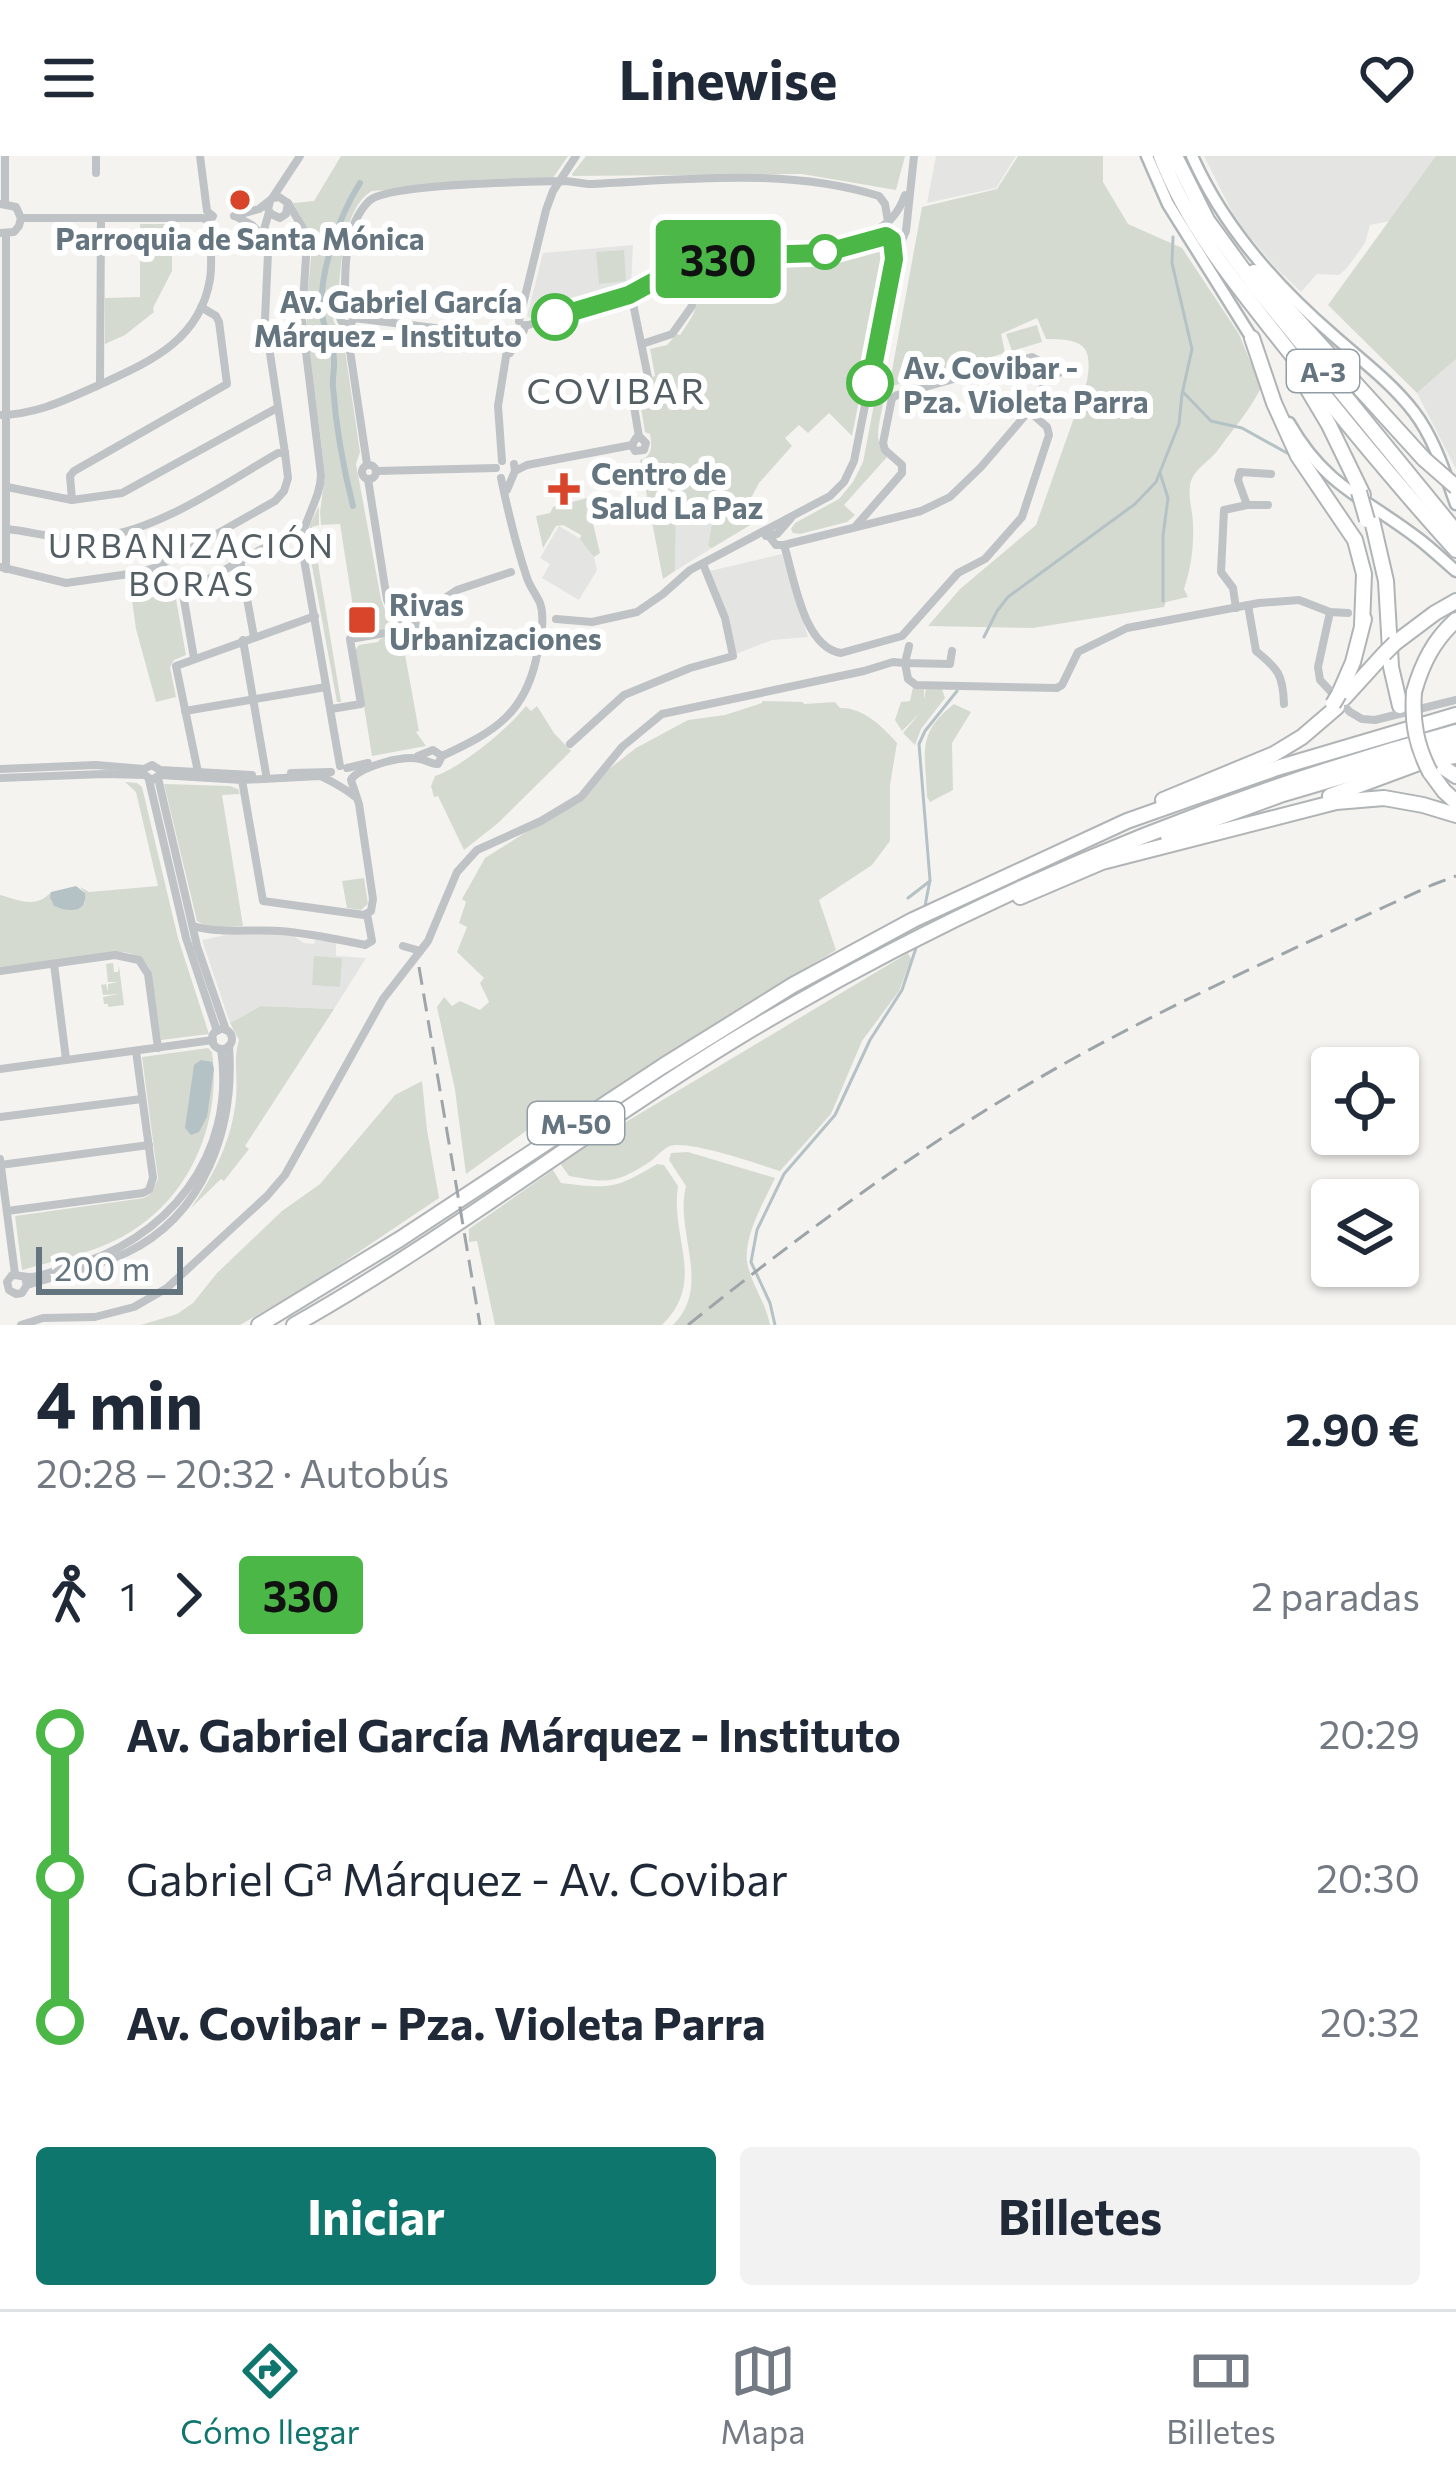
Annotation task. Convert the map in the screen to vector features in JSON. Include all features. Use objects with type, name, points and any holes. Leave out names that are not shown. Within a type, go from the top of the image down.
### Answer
[{"type":"highway","name":"A-3","points":[[1160,156],[1211,250],[1244,295],[1456,550]]},
{"type":"highway","name":"A-3","points":[[1175,156],[1208,220],[1255,286],[1456,532]]},
{"type":"highway","points":[[1208,220],[1452,484]]},
{"type":"highway","points":[[1261,262],[1371,400]]},
{"type":"highway","points":[[1244,295],[1301,378],[1361,493],[1386,581],[1391,667],[1400,706]]},
{"type":"highway","points":[[1252,338],[1298,456],[1354,540],[1364,574],[1362,625]]},
{"type":"highway","points":[[1338,701],[1372,590],[1370,520]]},
{"type":"highway","points":[[1127,821],[1187,789],[1274,754],[1320,722],[1389,649],[1456,602]]},
{"type":"highway","points":[[1456,620],[1424,660],[1414,692],[1413,721],[1417,740],[1443,772],[1456,802]]},
{"type":"highway","name":"M-50","points":[[259,1325],[793,985],[898,928],[1127,821],[1277,768],[1456,715]]},
{"type":"highway","points":[[981,909],[1134,838],[1281,784],[1456,732]]},
{"type":"highway","points":[[981,909],[1283,794],[1456,743]]},
{"type":"highway","points":[[1266,818],[1427,760],[1456,756]]},
{"type":"highway","points":[[1102,862],[1360,798],[1403,800],[1456,815]]},
{"type":"highway","name":"M-50","points":[[294,1325],[736,1039],[893,949],[981,909]]},
{"type":"main road","points":[[1148,156],[1168,204],[1252,338],[1291,426],[1321,469],[1456,571]]},
{"type":"main road","points":[[1192,156],[1218,206],[1261,262],[1415,413],[1452,484],[1456,504]]},
{"type":"street","points":[[5,156],[2,204],[16,207],[21,218],[17,230],[3,234],[3,463],[7,487],[3,568],[66,583],[154,568],[275,501],[284,491],[288,478],[265,320],[268,253],[263,237],[234,215]]},
{"type":"street","points":[[96,156],[96,173]]},
{"type":"street","points":[[3,415],[48,408],[99,385],[157,358],[186,331],[210,280],[212,250],[200,156]]},
{"type":"street","points":[[263,237],[300,156]]},
{"type":"street","points":[[576,156],[560,181],[546,210],[524,332],[496,337],[341,322],[349,245],[358,217],[372,199],[410,190],[560,181],[775,179],[892,197],[907,188]]},
{"type":"street","points":[[891,230],[914,156]]},
{"type":"street","points":[[21,218],[208,217],[259,209],[288,211],[292,172]]},
{"type":"street","points":[[522,323],[632,293],[673,269],[734,257],[824,253],[891,230],[906,231],[907,188]]},
{"type":"street","points":[[779,534],[792,517],[837,490],[854,461],[894,259],[885,204],[878,196]]},
{"type":"street","points":[[272,210],[279,197],[287,202],[307,247],[302,319],[320,487],[301,539],[331,709],[335,786],[376,765],[427,758],[435,766],[442,756],[486,735],[509,716],[532,679],[548,618],[517,569],[506,497],[498,406],[510,337]]},
{"type":"street","points":[[272,210],[295,222],[305,236]]},
{"type":"street","points":[[99,385],[101,218]]},
{"type":"street","points":[[642,344],[672,334],[692,306],[690,282],[673,269]]},
{"type":"street","points":[[377,471],[505,469],[635,441],[632,394],[649,382],[632,293]]},
{"type":"street","points":[[72,500],[70,476],[74,471],[227,384],[216,316],[201,307]]},
{"type":"street","points":[[350,321],[367,464],[362,472],[368,479],[387,600],[404,630],[412,631],[414,618],[457,590],[517,569]]},
{"type":"street","points":[[548,618],[592,622],[637,612],[690,570],[753,536],[779,534],[803,540],[920,511],[950,497],[1029,411],[1049,371],[1032,356],[892,398],[883,443],[902,465],[902,473],[855,527]]},
{"type":"street","points":[[7,487],[72,500],[107,497],[133,488],[278,407]]},
{"type":"street","points":[[779,534],[813,636],[832,653],[902,636],[958,573],[985,559],[1022,517],[1049,435],[1029,411]]},
{"type":"street","points":[[7,529],[93,538],[136,529],[285,453]]},
{"type":"street","points":[[367,464],[377,471]]},
{"type":"street","points":[[368,479],[377,471]]},
{"type":"street","points":[[1247,505],[1238,480],[1240,472],[1270,474]]},
{"type":"street","points":[[1236,608],[1233,588],[1221,572],[1224,510],[1268,505]]},
{"type":"street","points":[[194,658],[185,592],[304,525]]},
{"type":"street","points":[[292,531],[301,539]]},
{"type":"street","points":[[241,560],[254,637]]},
{"type":"street","points":[[570,744],[624,695],[733,656],[725,618],[703,564]]},
{"type":"street","points":[[909,646],[905,663],[908,679],[916,685],[1057,688],[1078,652],[1127,628],[1299,600],[1330,612],[1348,613]]},
{"type":"street","points":[[1248,605],[1256,651],[1276,667],[1284,704]]},
{"type":"street","points":[[1330,612],[1318,667],[1320,680],[1350,712],[1375,720],[1456,700]]},
{"type":"street","points":[[198,772],[176,666],[315,616]]},
{"type":"street","points":[[331,709],[361,704],[350,639],[386,633],[402,622]]},
{"type":"street","points":[[243,640],[266,774]]},
{"type":"street","points":[[21,1325],[44,1318],[95,1317],[134,1307],[167,1288],[223,1238],[285,1175],[383,999],[422,951],[457,872],[477,850],[581,797],[622,747],[662,714],[893,662],[950,664],[952,651]]},
{"type":"street","points":[[185,711],[326,686]]},
{"type":"street","points":[[0,774],[266,774],[337,771],[427,758]]},
{"type":"street","points":[[153,774],[242,780],[337,771]]},
{"type":"street","points":[[191,925],[212,931],[333,937],[365,945],[372,941],[367,914],[373,899],[359,804],[337,771]]},
{"type":"street","points":[[153,774],[219,1034],[215,1046],[225,1047]]},
{"type":"street","points":[[153,774],[187,938],[219,1034]]},
{"type":"street","points":[[242,780],[263,902],[367,914]]},
{"type":"street","points":[[403,946],[422,951]]},
{"type":"street","points":[[0,971],[115,955],[139,960],[148,974],[158,1048]]},
{"type":"street","points":[[54,964],[66,1060]]},
{"type":"street","points":[[0,1069],[158,1048],[219,1034],[232,1039],[225,1047]]},
{"type":"street","points":[[14,1293],[4,1285],[94,1267],[131,1251],[184,1207],[213,1162],[225,1125],[231,1085],[225,1047]]},
{"type":"street","points":[[7,1210],[148,1190],[153,1178],[136,1051]]},
{"type":"street","points":[[0,1117],[142,1099]]},
{"type":"street","points":[[4,1300],[22,1292],[22,1279],[0,1163],[148,1144]]},
{"type":"shaded area","points":[[341,156],[568,156],[553,178],[372,191],[355,210],[345,239],[334,321],[342,330],[360,452],[356,464],[381,599],[392,617],[398,616],[395,626],[353,635],[340,524],[321,525],[325,474],[307,328],[312,247],[293,203],[314,201]]},
{"type":"shaded area","points":[[586,156],[905,156],[896,190],[802,174],[573,176]]},
{"type":"shaded area","points":[[936,156],[1016,156],[996,188],[927,203]]},
{"type":"shaded area","points":[[1018,156],[1103,156],[1103,182],[1128,224],[1182,248],[1239,334],[1261,388],[1191,480],[1193,541],[1184,589],[1188,597],[1166,602],[1164,607],[1033,628],[928,626],[960,589],[1036,525],[1087,381],[1083,346],[1046,339],[1037,318],[1001,334],[1005,353],[889,387],[922,207],[997,189]]},
{"type":"shaded area","points":[[1204,156],[1443,156],[1401,219],[1370,225],[1365,243],[1347,268],[1339,275],[1317,274],[1301,292],[1237,222]]},
{"type":"shaded area","points":[[1436,156],[1456,156],[1456,359],[1417,393],[1328,305]]},
{"type":"shaded area","points":[[140,224],[172,224],[172,271],[154,312],[105,344],[105,298],[140,297]]},
{"type":"shaded area","points":[[878,241],[886,243],[888,252],[852,436],[829,413],[808,433],[799,425],[785,438],[792,446],[759,483],[743,513],[752,524],[712,548],[708,546],[713,516],[676,513],[675,571],[663,579],[640,460],[649,453],[651,442],[639,396],[650,389],[655,376],[650,349],[680,335],[694,312],[695,293],[688,274],[825,260]]},
{"type":"shaded area","points":[[633,245],[631,286],[554,312],[527,316],[543,253]]},
{"type":"shaded area","points":[[624,250],[626,281],[599,284],[596,252]]},
{"type":"shaded area","points":[[1037,325],[1042,342],[1012,351],[1006,334]]},
{"type":"shaded area","points":[[1456,359],[1456,469],[1417,393]]},
{"type":"shaded area","points":[[875,399],[883,403],[878,439],[887,457],[844,505],[855,515],[847,522],[793,533],[795,523],[839,499],[853,482],[863,462]]},
{"type":"shaded area","points":[[587,498],[600,553],[594,557],[581,535],[563,525],[556,526],[543,548],[536,516]]},
{"type":"shaded area","points":[[319,506],[319,525],[312,527],[341,702],[337,702],[308,544],[310,524]]},
{"type":"shaded area","points":[[676,513],[713,516],[708,546],[712,548],[675,571]]},
{"type":"shaded area","points":[[559,526],[584,541],[594,557],[597,570],[579,600],[542,578],[550,564],[540,558]]},
{"type":"shaded area","points":[[782,554],[808,637],[772,640],[736,654],[710,571]]},
{"type":"shaded area","points":[[174,588],[186,655],[170,667],[176,697],[156,702],[132,600],[160,596]]},
{"type":"shaded area","points":[[398,635],[416,732],[426,746],[372,756],[355,650]]},
{"type":"shaded area","points":[[913,687],[924,687],[924,700],[926,687],[942,689],[945,698],[915,745],[903,733],[919,714],[902,731],[895,720],[901,702],[910,701]]},
{"type":"shaded area","points":[[762,701],[835,702],[872,719],[897,743],[890,785],[890,841],[872,865],[819,900],[836,950],[548,1130],[533,1126],[466,1174],[437,1007],[444,997],[452,1006],[460,1001],[480,1010],[489,1002],[480,983],[484,978],[457,952],[467,927],[459,923],[466,902],[462,899],[485,858],[582,797],[636,748],[688,720],[725,715]]},
{"type":"shaded area","points":[[954,704],[971,712],[952,743],[953,790],[930,802],[925,757],[928,736]]},
{"type":"shaded area","points":[[526,706],[531,711],[537,706],[571,751],[464,850],[438,796],[434,797],[435,776],[482,747]]},
{"type":"shaded area","points":[[125,782],[142,787],[178,938],[209,1034],[161,1040],[151,971],[130,954],[0,967],[0,895],[33,902],[51,892],[56,907],[73,910],[85,903],[80,887],[89,892],[158,886],[136,792]]},
{"type":"shaded area","points":[[164,784],[238,789],[240,794],[222,795],[243,926],[213,927],[197,921]]},
{"type":"shaded area","points":[[364,878],[368,904],[361,910],[347,908],[342,881]]},
{"type":"shaded area","points":[[76,886],[85,893],[80,908],[54,906],[51,892]]},
{"type":"shaded area","points":[[292,935],[304,943],[336,942],[336,956],[366,958],[334,1009],[261,1006],[230,1023],[202,940]]},
{"type":"shaded area","points":[[908,953],[911,959],[899,991],[862,1041],[831,1114],[780,1171],[679,1145],[667,1147],[637,1170],[610,1180],[569,1176],[559,1162]]},
{"type":"shaded area","points":[[314,956],[342,958],[340,987],[312,985]]},
{"type":"shaded area","points":[[113,963],[114,972],[119,966],[124,1005],[108,1007],[103,997],[119,994],[103,995],[101,985],[106,984],[108,992],[108,984],[118,982],[108,982],[106,964]]},
{"type":"shaded area","points":[[261,1006],[334,1009],[245,1146],[249,1149],[224,1181],[191,1208],[221,1157],[231,1129],[239,1040],[230,1023]]},
{"type":"shaded area","points":[[208,1048],[214,1078],[206,1131],[197,1156],[168,1200],[115,1241],[22,1270],[15,1216],[151,1194],[158,1179],[142,1057]]},
{"type":"shaded area","points":[[201,1060],[212,1062],[214,1069],[207,1117],[199,1132],[191,1135],[185,1128],[194,1065]]},
{"type":"shaded area","points":[[422,1081],[439,1198],[311,1284],[240,1325],[141,1325],[177,1314],[193,1303],[217,1273],[282,1211],[320,1184],[395,1095]]},
{"type":"shaded area","points":[[688,1152],[775,1178],[747,1248],[751,1277],[770,1325],[673,1325],[685,1309],[692,1276],[686,1186],[669,1160],[671,1153]]},
{"type":"shaded area","points":[[657,1164],[664,1165],[678,1186],[685,1276],[675,1309],[662,1325],[495,1325],[477,1241],[469,1242],[469,1229],[553,1170],[561,1183],[602,1186],[621,1183]]},
{"type":"waterway","points":[[353,506],[338,432],[334,359],[322,298],[332,246],[360,183]]},
{"type":"waterway","points":[[984,637],[1008,597],[1135,504],[1156,482],[1179,424],[1192,349],[1172,263],[1173,237]]},
{"type":"waterway","points":[[1183,392],[1211,421],[1242,428],[1287,453]]},
{"type":"waterway","points":[[1160,473],[1168,498],[1163,601]]},
{"type":"waterway","points":[[925,906],[930,880],[919,744],[957,691]]},
{"type":"waterway","points":[[908,898],[930,881]]},
{"type":"waterway","points":[[775,1325],[751,1262],[757,1230],[784,1174],[835,1115],[870,1040],[902,990],[917,945]]},
{"type":"railway","points":[[688,1325],[877,1182],[1027,1085],[1209,989],[1456,876]]},
{"type":"railway","points":[[419,967],[480,1325]]},
{"type":"bus line","name":"330","points":[[555,317],[629,295],[682,266],[756,255],[824,253],[886,236],[892,240],[894,259],[870,383]]},
{"type":"place","name":"Parroquia de Santa Mónica","points":[[240,200]]},
{"type":"place","name":"Av. Gabriel García Márquez - Instituto","points":[[555,317]]},
{"type":"place","name":"Av. Covibar - Pza. Violeta Parra","points":[[870,383]]},
{"type":"place","name":"Centro de Salud La Paz","points":[[564,489]]},
{"type":"place","name":"Rivas Urbanizaciones","points":[[362,620]]},
{"type":"district","name":"COVIBAR","points":[[617,389]]},
{"type":"district","name":"URBANIZACIÓN BORAS","points":[[192,563]]}]
